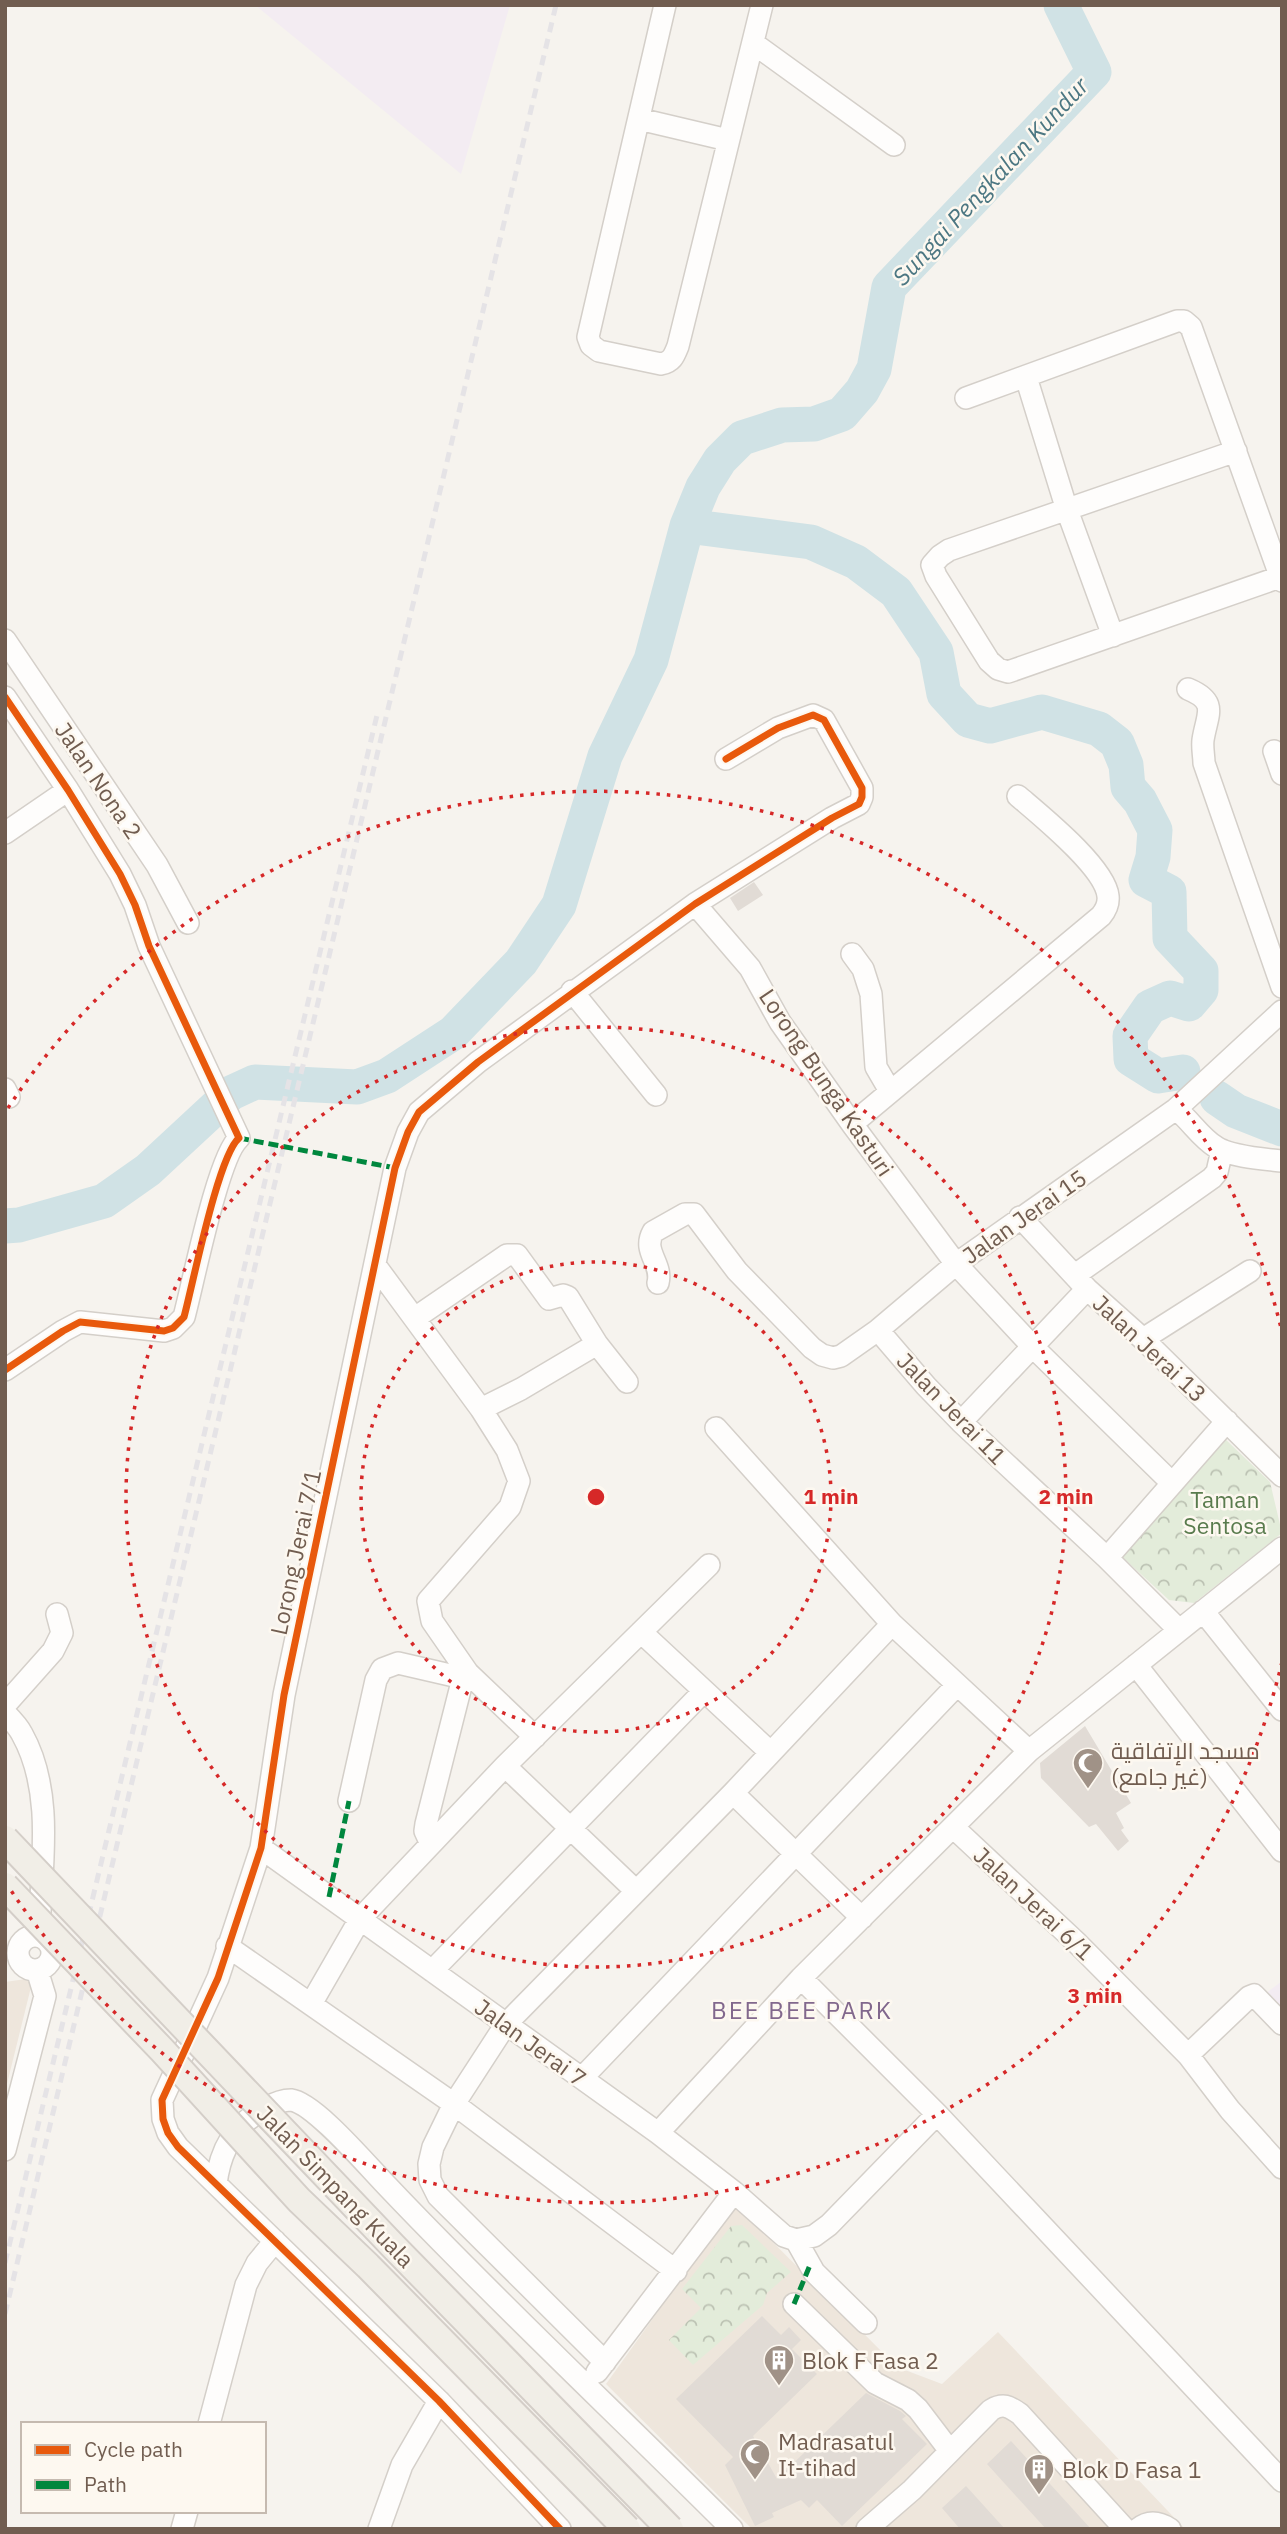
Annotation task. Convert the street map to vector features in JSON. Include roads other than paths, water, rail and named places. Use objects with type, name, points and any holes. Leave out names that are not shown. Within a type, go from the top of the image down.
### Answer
[{"type":"main road","name":"Jalan Simpang Kuala","points":[[5,1839],[393,2246],[670,2529]]},
{"type":"main road","name":"Jalan Simpang Kuala","points":[[5,1886],[162,2050],[299,2200],[368,2266],[627,2529]]},
{"type":"street","points":[[665,5],[588,337],[591,345],[599,351],[661,364],[674,356],[762,5]]},
{"type":"street","points":[[753,43],[894,145]]},
{"type":"street","points":[[639,119],[728,140]]},
{"type":"street","points":[[966,398],[1184,321],[1191,327],[1236,451],[1281,579],[1008,672],[989,661],[936,576],[932,565],[940,556],[949,550],[1236,451]]},
{"type":"street","points":[[1026,377],[1067,510],[1113,636]]},
{"type":"street","name":"Jalan Nona 2","points":[[5,640],[157,866],[188,923]]},
{"type":"street","points":[[1188,690],[1200,695],[1208,704],[1210,714],[1203,743],[1204,763],[1282,986]]},
{"type":"street","points":[[5,697],[68,790],[120,874],[135,905],[149,946],[235,1131],[216,1192],[184,1317],[179,1324],[164,1331],[80,1322],[5,1370]]},
{"type":"street","name":"Lorong Jerai 7/1","points":[[560,2529],[439,2401],[178,2147],[168,2133],[161,2108],[182,2053],[218,1978],[261,1848],[284,1695],[395,1168],[408,1132],[419,1112],[478,1062],[572,991],[695,904],[832,818],[859,804],[862,797],[862,788],[824,720],[813,715],[778,728],[726,759]]},
{"type":"street","points":[[1274,751],[1282,774]]},
{"type":"street","points":[[5,833],[68,790]]},
{"type":"street","points":[[852,1124],[1101,916],[1106,909],[1109,899],[1100,876],[1061,834],[1018,796]]},
{"type":"street","name":"Lorong Bunga Kasturi","points":[[695,904],[750,968],[780,1022],[956,1264],[1033,1347],[1172,1483]]},
{"type":"street","points":[[852,954],[863,970],[871,994],[876,1066],[890,1091]]},
{"type":"street","points":[[572,991],[656,1095]]},
{"type":"street","name":"Jalan Jerai 15","points":[[658,1283],[660,1272],[648,1245],[650,1236],[690,1213],[698,1218],[737,1271],[812,1348],[822,1355],[833,1358],[841,1356],[878,1330],[956,1264],[1176,1109],[1282,1011]]},
{"type":"street","points":[[1176,1109],[1192,1121],[1204,1138],[1222,1150],[1282,1161]]},
{"type":"street","points":[[961,1422],[1033,1347],[1081,1282],[1212,1178],[1217,1172],[1222,1150]]},
{"type":"street","name":"Jalan Jerai 13","points":[[1020,1217],[1081,1282],[1282,1475]]},
{"type":"street","points":[[415,1318],[507,1255],[517,1255],[549,1299],[563,1295],[568,1297],[597,1343],[627,1382]]},
{"type":"street","points":[[375,1265],[481,1409],[507,1450],[519,1481],[510,1507],[428,1601],[432,1621],[466,1676],[535,1737]]},
{"type":"street","points":[[1143,1339],[1250,1271]]},
{"type":"street","name":"Jalan Jerai 11","points":[[878,1330],[926,1387],[961,1422],[1107,1558],[1179,1630]]},
{"type":"street","points":[[481,1409],[521,1389],[597,1343]]},
{"type":"street","points":[[1107,1558],[1227,1421]]},
{"type":"street","points":[[716,1428],[892,1624],[1029,1751]]},
{"type":"street","points":[[658,2133],[801,1978],[1029,1751],[1282,1548]]},
{"type":"street","points":[[311,2004],[360,1919],[505,1766],[709,1565]]},
{"type":"street","points":[[1203,1611],[1282,1710]]},
{"type":"street","points":[[5,1704],[53,1651],[62,1633],[57,1614]]},
{"type":"street","points":[[605,2362],[438,2196],[430,2180],[429,2164],[433,2147],[454,2104],[506,2024],[733,1793],[892,1624]]},
{"type":"street","points":[[641,1632],[770,1752]]},
{"type":"street","points":[[349,1801],[376,1680],[382,1669],[398,1663],[466,1676]]},
{"type":"street","points":[[1136,1665],[1282,1852]]},
{"type":"street","points":[[431,1844],[425,1831],[426,1824],[466,1676]]},
{"type":"street","points":[[582,2078],[957,1685]]},
{"type":"street","points":[[432,1971],[705,1691]]},
{"type":"street","points":[[5,1713],[22,1734],[32,1759],[43,1809],[39,1937]]},
{"type":"street","points":[[505,1766],[635,1890]]},
{"type":"street","points":[[733,1793],[862,1917]]},
{"type":"street","name":"Jalan Jerai 6/1","points":[[953,1827],[1076,1942],[1188,2055],[1230,2110],[1282,2168]]},
{"type":"street","name":"Jalan Jerai 7","points":[[261,1848],[658,2133],[785,2236],[796,2240]]},
{"type":"street","points":[[39,1937],[50,1945],[52,1951],[48,1964],[37,1970],[25,1967],[12,1949],[18,1949],[26,1939],[39,1937]]},
{"type":"street","points":[[227,1946],[454,2104],[676,2271]]},
{"type":"street","points":[[5,2150],[45,1996],[37,1970]]},
{"type":"street","points":[[801,1978],[937,2114],[1282,2482]]},
{"type":"street","points":[[1188,2055],[1254,1995],[1282,2024]]},
{"type":"street","points":[[216,2184],[218,2166],[228,2143],[250,2116],[278,2102],[292,2100],[305,2106],[331,2128],[430,2231],[732,2529]]},
{"type":"street","points":[[866,2323],[814,2272],[796,2240],[814,2236],[829,2225],[937,2114]]},
{"type":"street","points":[[587,2385],[734,2192]]},
{"type":"street","points":[[210,2422],[246,2285],[257,2263],[275,2241]]},
{"type":"street","points":[[794,2304],[874,2383],[908,2400],[918,2409],[950,2451]]},
{"type":"street","points":[[379,2529],[402,2465],[439,2401]]},
{"type":"street","points":[[867,2529],[912,2490],[998,2405],[1012,2408],[1125,2529]]},
{"type":"street","points":[[1138,2529],[1153,2523],[1170,2529]]},
{"type":"waterway","name":"Sungai Pengkalan Kundur","points":[[5,1226],[19,1225],[104,1201],[148,1170],[231,1093],[255,1082],[357,1087],[387,1076],[453,1033],[521,962],[559,905],[605,756],[651,660],[687,526],[703,487],[720,460],[742,438],[782,425],[814,424],[842,414],[862,391],[874,369],[889,287],[1094,72],[1061,5]]},
{"type":"waterway","points":[[687,526],[811,542],[856,562],[896,592],[936,652],[944,694],[968,720],[990,726],[1042,712],[1099,729],[1117,743],[1126,765],[1128,787],[1140,801],[1155,830],[1153,857],[1146,880],[1169,892],[1170,938],[1201,971],[1201,990],[1189,1004],[1170,998],[1150,1007],[1130,1036],[1131,1059],[1158,1076],[1183,1072]]},
{"type":"waterway","points":[[1217,1098],[1236,1111],[1282,1129]]},
{"type":"railway","points":[[5,2314],[556,5]]},
{"type":"railway","points":[[5,2263],[378,711]]},
{"type":"place","name":"مسجد الإتفاقية (غير جامع)","points":[[1088,1790]]},
{"type":"place","name":"Blok F Fasa 2","points":[[779,2387]]},
{"type":"place","name":"Madrasatul It-tihad","points":[[755,2481]]},
{"type":"place","name":"Blok D Fasa 1","points":[[1039,2496]]},
{"type":"district","name":"BEE BEE PARK","points":[[802,2010]]},
{"type":"park label","name":"Taman Sentosa","points":[[1225,1512]]}]
